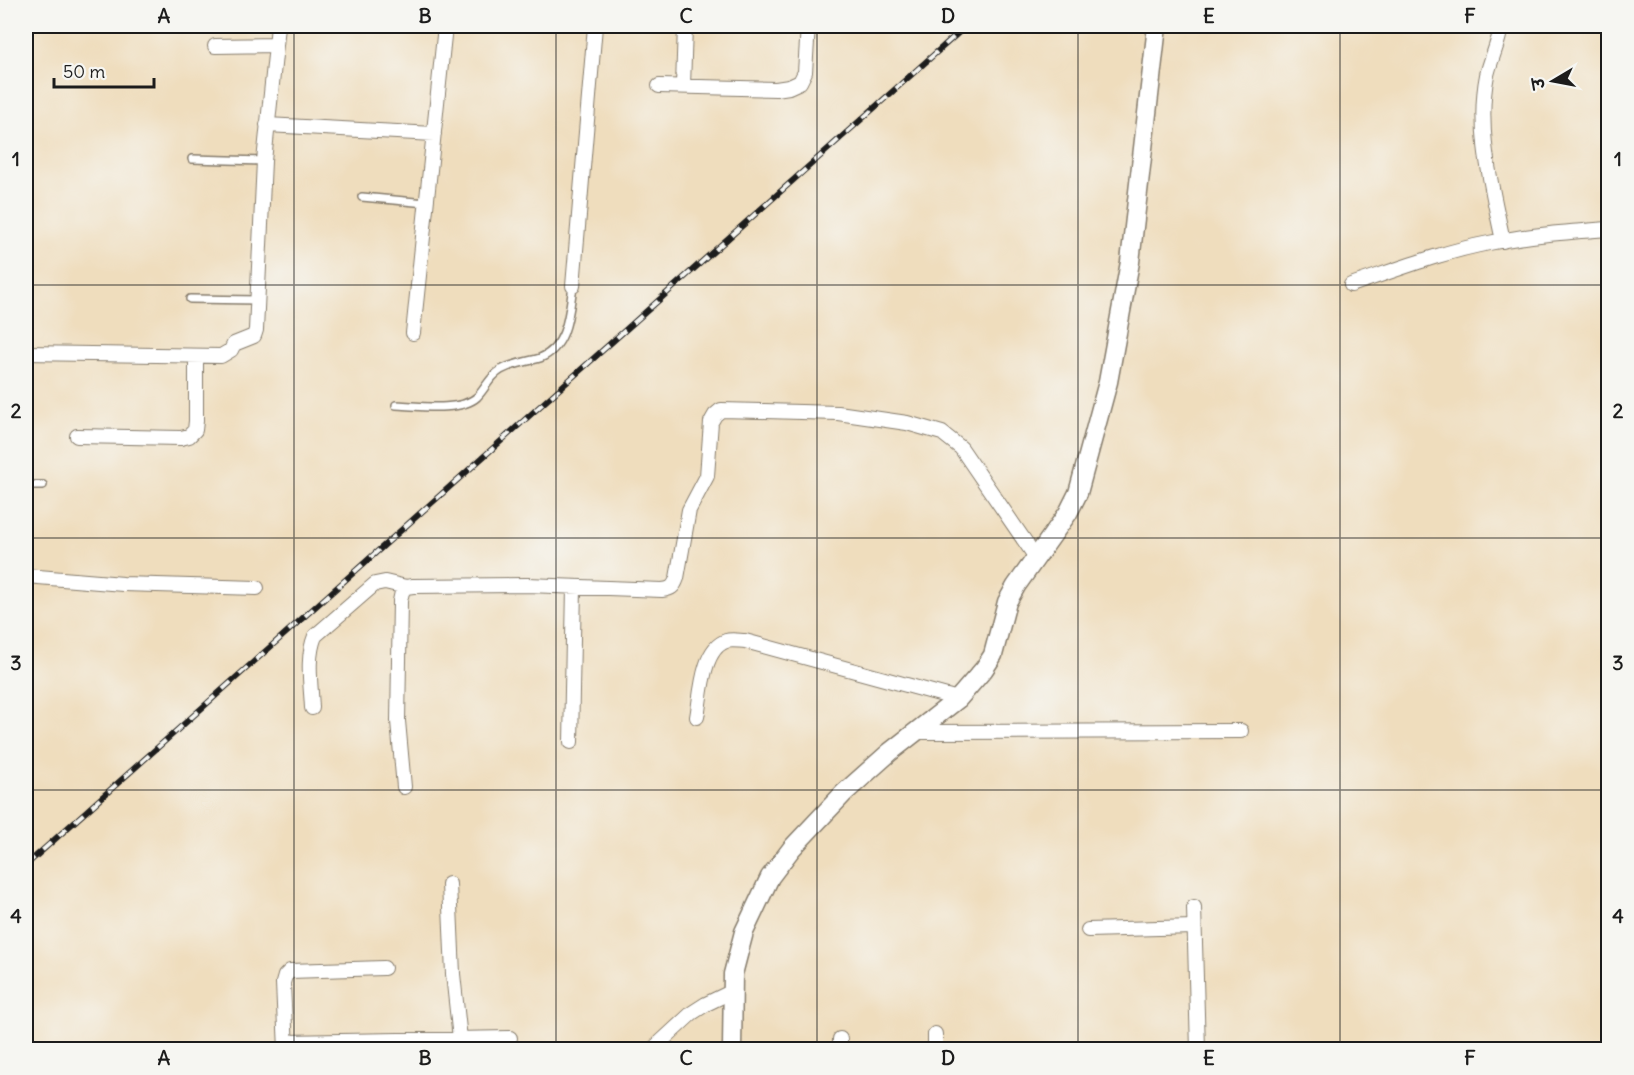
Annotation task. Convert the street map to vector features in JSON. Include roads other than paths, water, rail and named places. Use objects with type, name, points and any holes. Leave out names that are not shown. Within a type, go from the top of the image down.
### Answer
[{"type":"street","points":[[26,353],[226,355],[234,344],[254,336],[258,300],[264,161],[278,26]]},
{"type":"street","points":[[413,333],[445,26]]},
{"type":"street","points":[[573,286],[595,26]]},
{"type":"street","points":[[683,86],[685,26]]},
{"type":"street","points":[[658,86],[776,89],[789,87],[800,82],[805,72],[808,26]]},
{"type":"street","points":[[732,1050],[733,974],[744,932],[770,877],[792,848],[844,793],[890,752],[958,699],[984,669],[993,655],[1007,602],[1068,513],[1078,493],[1108,382],[1130,262],[1157,26]]},
{"type":"street","points":[[1502,26],[1487,74],[1484,135],[1487,166],[1503,241]]},
{"type":"street","points":[[215,46],[275,45]]},
{"type":"street","points":[[267,125],[434,134]]},
{"type":"street","points":[[1351,285],[1438,257],[1503,241],[1533,235],[1608,229]]},
{"type":"street","points":[[77,436],[172,438],[189,436],[195,430],[196,421],[196,356]]},
{"type":"street","points":[[312,708],[310,662],[315,636],[375,584],[385,582],[406,587],[457,584],[662,590],[674,585],[689,510],[707,476],[711,422],[721,410],[808,411],[857,415],[907,423],[942,433],[961,448],[1036,559]]},
{"type":"street","points":[[26,576],[123,584],[257,588]]},
{"type":"street","points":[[404,787],[398,705],[400,601],[406,587]]},
{"type":"street","points":[[571,742],[574,587]]},
{"type":"street","points":[[697,717],[708,658],[716,647],[727,640],[745,641],[958,699]]},
{"type":"street","points":[[916,732],[1241,731]]},
{"type":"street","points":[[449,884],[453,974],[460,1039]]},
{"type":"street","points":[[1194,907],[1198,1050]]},
{"type":"street","points":[[1088,930],[1194,927]]},
{"type":"street","points":[[384,968],[290,971],[283,983],[286,1046],[510,1038]]},
{"type":"street","points":[[652,1050],[692,1012],[733,991]]},
{"type":"street","points":[[935,1034],[935,1050]]},
{"type":"lane","points":[[192,159],[264,161]]},
{"type":"lane","points":[[362,197],[426,203]]},
{"type":"lane","points":[[396,405],[456,406],[468,404],[498,372],[507,366],[542,357],[552,351],[564,334],[573,286]]},
{"type":"lane","points":[[190,299],[258,300]]},
{"type":"lane","points":[[26,486],[43,485]]},
{"type":"railway","points":[[26,865],[966,26]]}]
